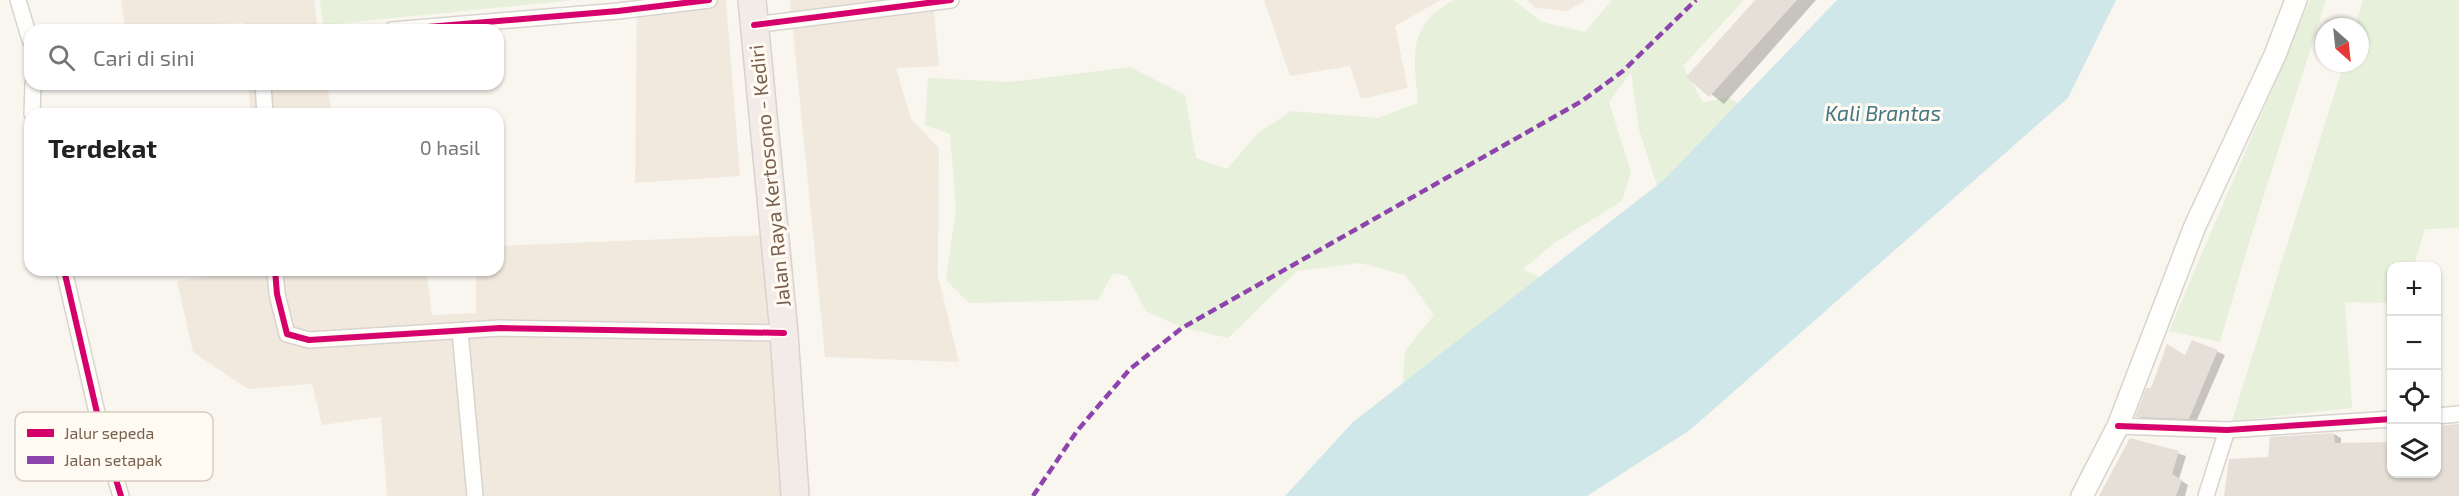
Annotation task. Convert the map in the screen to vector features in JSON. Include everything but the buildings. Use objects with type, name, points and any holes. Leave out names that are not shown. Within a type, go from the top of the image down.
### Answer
[{"type":"highway","name":"Jalan Raya Kertosono - Kediri","points":[[753,13],[784,333],[795,496]]},
{"type":"main road","points":[[2082,496],[2118,426],[2196,226],[2275,55],[2296,0]]},
{"type":"street","points":[[18,0],[25,24]]},
{"type":"street","points":[[464,24],[618,11],[709,0]]},
{"type":"street","points":[[753,13],[951,0]]},
{"type":"street","points":[[32,108],[33,90]]},
{"type":"street","points":[[263,90],[265,108]]},
{"type":"street","points":[[65,276],[97,412]]},
{"type":"street","points":[[275,276],[276,294],[287,334],[309,340],[500,328],[784,333]]},
{"type":"street","points":[[460,331],[475,496]]},
{"type":"street","points":[[2441,416],[2459,414]]},
{"type":"street","points":[[2118,426],[2227,430],[2387,419]]},
{"type":"street","points":[[2206,496],[2227,430]]},
{"type":"street","points":[[116,481],[121,496]]},
{"type":"shaded area","points":[[121,0],[314,0],[317,24],[243,23],[125,24]]},
{"type":"shaded area","points":[[637,0],[726,0],[740,176],[635,183]]},
{"type":"shaded area","points":[[790,0],[933,0],[939,66],[896,68],[911,119],[939,148],[938,276],[959,362],[825,357]]},
{"type":"shaded area","points":[[1264,0],[1441,0],[1395,26],[1408,88],[1361,99],[1350,66],[1290,76]]},
{"type":"shaded area","points":[[1527,0],[1586,0],[1567,11],[1536,8]]},
{"type":"shaded area","points":[[249,90],[328,90],[331,108],[250,108]]},
{"type":"shaded area","points":[[764,235],[786,496],[387,496],[381,417],[322,425],[312,384],[248,389],[193,352],[177,281],[210,276],[427,276],[432,315],[476,313],[476,276],[504,276],[504,246]]},
{"type":"green space","points":[[320,0],[576,0],[333,24],[323,24]]},
{"type":"green space","points":[[1454,0],[1513,0],[1542,22],[1585,32],[1612,0],[1744,0],[1683,66],[1703,103],[1727,97],[1763,116],[1665,211],[1639,129],[1631,72],[1609,102],[1631,172],[1622,201],[1556,242],[1523,269],[1569,292],[1402,398],[1405,351],[1434,315],[1405,275],[1360,263],[1297,271],[1228,338],[1181,327],[1146,311],[1127,276],[1113,273],[1098,300],[969,303],[946,280],[956,209],[950,134],[925,125],[928,78],[1009,82],[1130,67],[1185,95],[1196,158],[1227,169],[1256,135],[1291,111],[1378,118],[1418,103],[1415,57],[1420,32],[1439,10]]},
{"type":"green space","points":[[2310,0],[2326,0],[2320,18],[2315,18],[2315,35],[2220,342],[2169,331]]},
{"type":"green space","points":[[2363,0],[2459,0],[2459,228],[2425,229],[2415,262],[2387,262],[2387,303],[2345,302],[2352,408],[2232,421],[2341,72],[2369,72],[2369,18],[2358,18]]},
{"type":"water","name":"Kali Brantas","points":[[1837,0],[2116,0],[2068,98],[1690,430],[1587,496],[1285,496],[1353,422],[1665,179]]},
{"type":"marked path","points":[[1033,496],[1077,431],[1130,369],[1182,328],[1582,101],[1623,71],[1696,0]]},
{"type":"cycle path","points":[[463,24],[618,11],[709,0]]},
{"type":"cycle path","points":[[754,25],[951,0]]},
{"type":"cycle path","points":[[65,276],[97,412]]},
{"type":"cycle path","points":[[276,276],[277,294],[287,334],[309,340],[500,328],[784,333]]},
{"type":"cycle path","points":[[2118,426],[2227,430],[2387,419]]},
{"type":"cycle path","points":[[116,481],[121,496]]}]
